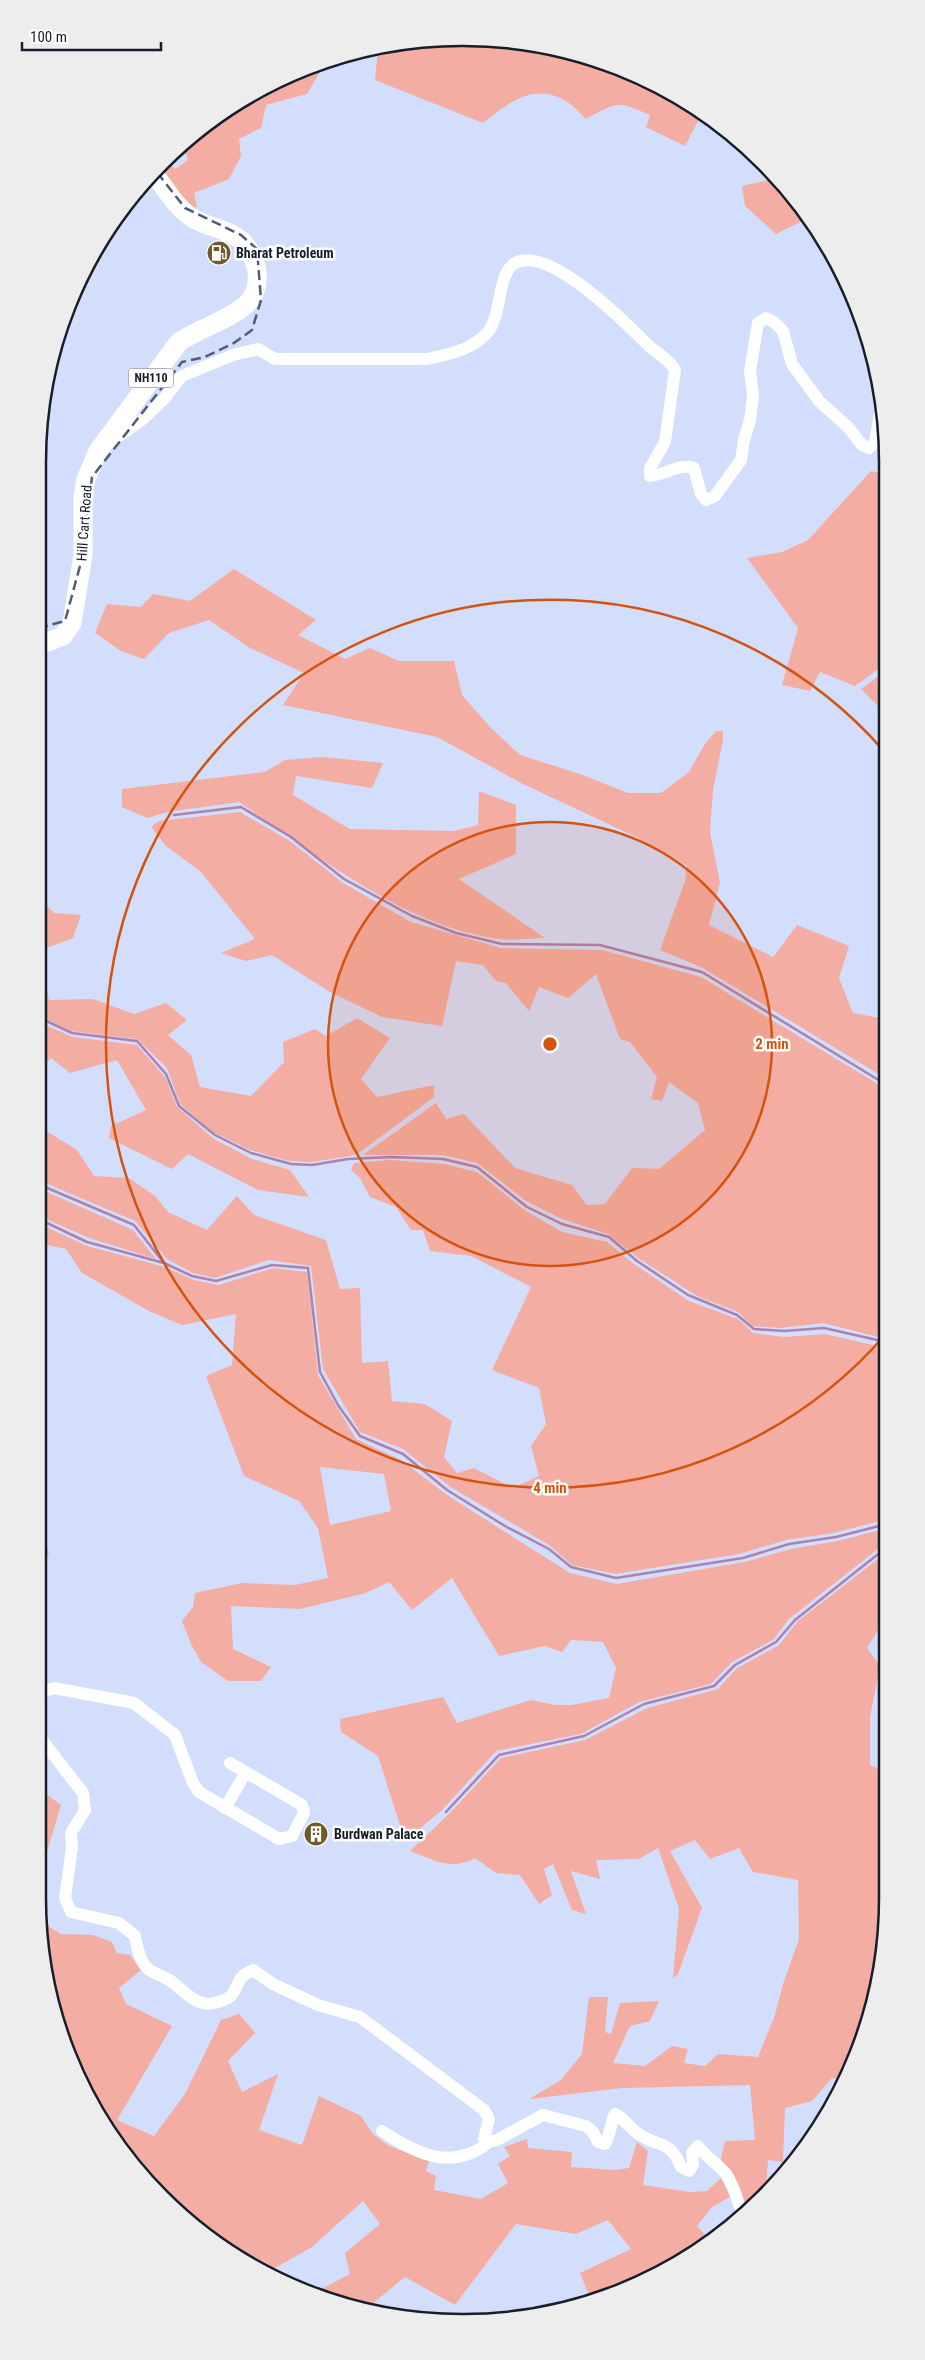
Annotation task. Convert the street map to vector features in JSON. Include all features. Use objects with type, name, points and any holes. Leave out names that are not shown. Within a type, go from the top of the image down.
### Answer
[{"type":"highway","name":"Hill Cart Road","points":[[46,642],[63,636],[72,623],[83,555],[83,497],[86,479],[98,452],[179,342],[196,331],[244,308],[255,294],[258,279],[255,262],[247,245],[233,234],[194,219],[182,209],[158,179]]},
{"type":"street","points":[[98,452],[142,419],[164,399],[182,376],[232,355],[258,348],[275,359],[428,359],[451,354],[472,346],[487,334],[495,321],[506,272],[516,262],[529,260],[544,264],[568,276],[599,298],[652,348],[671,362],[675,370],[665,442],[650,468],[650,476],[685,465],[694,468],[701,494],[706,500],[715,496],[740,460],[750,420],[753,396],[750,371],[754,335],[758,323],[766,318],[774,322],[783,331],[792,364],[819,401],[848,427],[862,445],[869,448],[875,442],[877,429]]},
{"type":"street","points":[[46,1690],[54,1688],[134,1703],[175,1735],[193,1783],[199,1792],[279,1839],[292,1836],[304,1813],[302,1805],[230,1763]]},
{"type":"street","points":[[46,1745],[83,1793],[85,1810],[71,1833],[72,1848],[65,1898],[71,1912],[83,1916],[99,1916],[119,1923],[135,1936],[138,1952],[147,1968],[170,1981],[184,1994],[197,2002],[214,2003],[229,1997],[237,1989],[242,1977],[253,1970],[274,1984],[318,2006],[360,2017],[484,2110],[489,2119],[484,2138],[489,2142]]},
{"type":"street","points":[[226,1808],[246,1772]]},
{"type":"street","points":[[382,2131],[402,2145],[424,2155],[454,2158],[472,2154],[489,2142],[497,2140],[543,2115],[586,2126],[593,2132],[598,2142],[605,2144],[611,2135],[611,2122],[615,2114],[622,2118],[635,2132],[650,2141],[668,2146],[682,2167],[689,2171],[693,2165],[692,2153],[698,2146],[703,2154],[725,2173],[731,2182],[740,2207]]},
{"type":"shaded area","points":[[462,46],[517,50],[570,60],[622,78],[671,102],[694,116],[698,121],[685,146],[646,127],[650,115],[630,107],[623,105],[611,106],[586,119],[565,101],[540,93],[520,98],[510,103],[483,123],[375,80],[377,55],[381,54],[435,47]]},
{"type":"shaded area","points":[[320,71],[307,94],[266,105],[261,128],[239,139],[241,156],[229,179],[194,193],[197,206],[193,210],[162,174],[170,166],[176,169],[188,160],[185,153],[231,116],[278,89]]},
{"type":"shaded area","points":[[768,180],[802,221],[776,234],[745,206],[742,186]]},
{"type":"shaded area","points":[[871,471],[879,473],[879,669],[855,686],[820,672],[810,691],[782,685],[798,628],[747,558],[782,552],[808,540]]},
{"type":"shaded area","points":[[234,569],[316,620],[298,635],[345,659],[370,648],[399,661],[454,661],[462,695],[489,726],[520,755],[580,774],[628,793],[661,793],[689,772],[705,744],[716,731],[723,731],[723,740],[713,790],[710,832],[720,883],[709,925],[773,957],[797,925],[849,946],[839,978],[853,1013],[879,1018],[879,1074],[701,967],[660,950],[685,881],[687,866],[636,837],[521,783],[437,737],[283,705],[304,673],[250,648],[209,620],[169,633],[144,659],[121,651],[95,633],[107,604],[141,607],[153,594],[190,601]]},
{"type":"shaded area","points":[[879,676],[879,707],[861,689]]},
{"type":"shaded area","points":[[323,757],[383,763],[372,788],[296,776],[293,795],[350,829],[454,831],[478,825],[479,791],[516,805],[516,854],[459,879],[545,938],[499,939],[464,932],[429,920],[363,886],[239,802],[167,812],[147,818],[122,807],[122,789],[265,772],[285,760]]},
{"type":"shaded area","points":[[240,812],[290,841],[343,883],[411,922],[501,948],[602,950],[701,977],[879,1085],[879,1337],[823,1323],[781,1328],[752,1326],[738,1312],[697,1296],[638,1258],[608,1234],[562,1219],[526,1201],[477,1163],[443,1155],[363,1155],[436,1103],[446,1119],[464,1114],[515,1168],[572,1185],[587,1205],[605,1204],[632,1168],[659,1169],[705,1130],[698,1103],[669,1082],[662,1101],[651,1099],[657,1077],[630,1042],[620,1039],[596,974],[568,998],[539,987],[529,1011],[506,983],[496,981],[483,965],[456,961],[442,1026],[382,1017],[328,991],[272,955],[246,961],[221,953],[255,939],[201,872],[166,846],[151,827],[159,821]]},
{"type":"shaded area","points":[[46,905],[54,913],[81,915],[73,938],[46,948]]},
{"type":"shaded area","points":[[46,987],[49,1000],[93,999],[134,1014],[166,1003],[187,1020],[168,1035],[191,1055],[200,1087],[251,1096],[284,1062],[283,1042],[315,1029],[326,1036],[357,1018],[390,1038],[361,1079],[377,1097],[434,1085],[434,1097],[356,1155],[312,1162],[289,1161],[250,1150],[213,1132],[180,1104],[167,1068],[137,1039],[71,1031],[46,1019]]},
{"type":"shaded area","points":[[46,1025],[73,1037],[137,1045],[165,1077],[177,1107],[214,1139],[252,1159],[290,1170],[309,1197],[258,1190],[188,1154],[172,1169],[109,1138],[111,1126],[146,1110],[117,1060],[70,1073],[51,1058],[46,1063]]},
{"type":"shaded area","points":[[46,1131],[77,1150],[94,1176],[129,1178],[155,1196],[168,1212],[207,1230],[237,1196],[254,1215],[326,1240],[340,1289],[360,1288],[362,1363],[388,1361],[392,1401],[425,1404],[452,1421],[444,1457],[457,1473],[474,1468],[513,1488],[539,1476],[531,1446],[546,1424],[539,1388],[492,1370],[531,1287],[471,1256],[430,1251],[423,1230],[411,1230],[396,1207],[370,1197],[360,1178],[351,1170],[354,1163],[390,1160],[444,1164],[477,1172],[526,1211],[562,1232],[607,1242],[634,1264],[689,1301],[738,1319],[753,1333],[784,1337],[825,1334],[879,1346],[879,1523],[834,1533],[786,1540],[739,1554],[615,1574],[572,1565],[549,1545],[449,1486],[403,1449],[360,1432],[323,1369],[311,1266],[269,1260],[215,1278],[193,1273],[167,1259],[135,1221],[46,1183]]},
{"type":"shaded area","points":[[46,1192],[133,1230],[156,1259],[89,1238],[46,1219]]},
{"type":"shaded area","points":[[46,1227],[87,1246],[165,1267],[194,1280],[219,1285],[273,1268],[307,1272],[318,1375],[356,1439],[401,1460],[447,1495],[570,1573],[617,1584],[744,1562],[791,1549],[838,1541],[879,1530],[879,1548],[789,1619],[773,1640],[732,1662],[711,1684],[639,1702],[581,1734],[496,1751],[441,1811],[405,1841],[378,1756],[341,1732],[340,1719],[443,1697],[457,1723],[531,1700],[555,1705],[571,1705],[609,1698],[616,1668],[603,1642],[571,1640],[562,1652],[545,1646],[499,1656],[452,1578],[412,1610],[389,1582],[366,1593],[300,1609],[231,1606],[233,1649],[271,1667],[261,1681],[228,1681],[201,1662],[191,1644],[182,1621],[193,1607],[195,1593],[242,1583],[295,1585],[328,1578],[318,1528],[299,1501],[244,1476],[206,1376],[232,1365],[236,1314],[182,1325],[149,1311],[82,1273],[66,1249],[46,1245]],"holes":[[[320,1467],[384,1474],[391,1511],[330,1525]]]},
{"type":"shaded area","points":[[46,1541],[49,1556],[46,1556]]},
{"type":"shaded area","points":[[879,1558],[879,1629],[867,1648],[879,1665],[870,1717],[870,1765],[879,1769],[878,1925],[871,1979],[865,2005],[857,2031],[838,2078],[832,2078],[812,2101],[785,2108],[783,2162],[768,2160],[766,2181],[744,2204],[720,2163],[725,2141],[755,2140],[750,2085],[622,2088],[529,2099],[561,2080],[582,2054],[589,1997],[608,1997],[605,2032],[611,2034],[620,2003],[659,2001],[650,2021],[630,2026],[613,2063],[645,2066],[672,2046],[688,2049],[684,2063],[705,2066],[718,2054],[758,2057],[775,2015],[783,1984],[799,1939],[798,1880],[753,1872],[739,1848],[710,1859],[695,1840],[670,1851],[702,1908],[678,1974],[673,1978],[679,1909],[658,1848],[639,1859],[596,1860],[600,1879],[571,1871],[586,1914],[572,1910],[553,1864],[544,1869],[552,1895],[539,1904],[520,1875],[496,1873],[475,1858],[458,1864],[450,1864],[435,1861],[410,1851],[449,1814],[501,1758],[585,1740],[647,1708],[718,1689],[736,1669],[779,1645],[798,1621]]},
{"type":"shaded area","points":[[46,1794],[61,1805],[46,1855]]},
{"type":"shaded area","points":[[47,1925],[61,1934],[93,1935],[112,1942],[117,1953],[130,1955],[141,1970],[119,1988],[126,2004],[172,2026],[117,2120],[154,2136],[185,2094],[221,2020],[239,2014],[255,2033],[228,2061],[242,2092],[278,2074],[259,2130],[302,2145],[319,2096],[361,2116],[373,2134],[389,2146],[429,2161],[426,2171],[436,2176],[434,2190],[481,2199],[508,2183],[498,2164],[510,2156],[504,2147],[527,2139],[528,2148],[572,2152],[571,2167],[614,2170],[629,2168],[637,2142],[648,2151],[643,2185],[690,2192],[707,2191],[721,2178],[730,2197],[712,2207],[697,2226],[706,2235],[694,2244],[647,2271],[589,2294],[580,2273],[631,2249],[608,2220],[576,2234],[516,2224],[455,2305],[405,2277],[372,2304],[321,2289],[350,2274],[345,2253],[380,2224],[363,2201],[312,2247],[274,2269],[231,2244],[209,2228],[168,2192],[132,2151],[116,2129],[89,2082],[68,2031],[54,1979]]},
{"type":"waterway","points":[[174,815],[241,807],[291,837],[344,879],[412,916],[456,933],[502,944],[600,945],[702,972],[879,1080]]},
{"type":"waterway","points":[[46,1021],[72,1033],[137,1041],[166,1074],[179,1106],[215,1135],[251,1153],[291,1164],[312,1165],[348,1159],[391,1157],[443,1159],[477,1167],[527,1207],[562,1224],[609,1237],[637,1261],[688,1295],[737,1315],[754,1329],[784,1331],[824,1328],[879,1340]]},
{"type":"waterway","points":[[46,1187],[134,1225],[164,1263]]},
{"type":"waterway","points":[[46,1223],[87,1242],[164,1263],[192,1276],[216,1281],[272,1265],[308,1268],[320,1372],[338,1405],[360,1436],[403,1454],[447,1490],[505,1526],[549,1549],[571,1567],[616,1578],[743,1558],[789,1544],[836,1537],[879,1526]]},
{"type":"waterway","points":[[446,1812],[499,1755],[584,1736],[644,1704],[714,1686],[735,1665],[776,1642],[795,1620],[879,1553]]},
{"type":"railway","points":[[46,626],[65,621],[83,555],[92,477],[182,362],[205,357],[234,343],[252,330],[261,300],[257,249],[241,235],[185,208],[160,177]]},
{"type":"place","name":"Bharat Petroleum","points":[[219,253]]},
{"type":"place","name":"Burdwan Palace","points":[[316,1834]]}]
